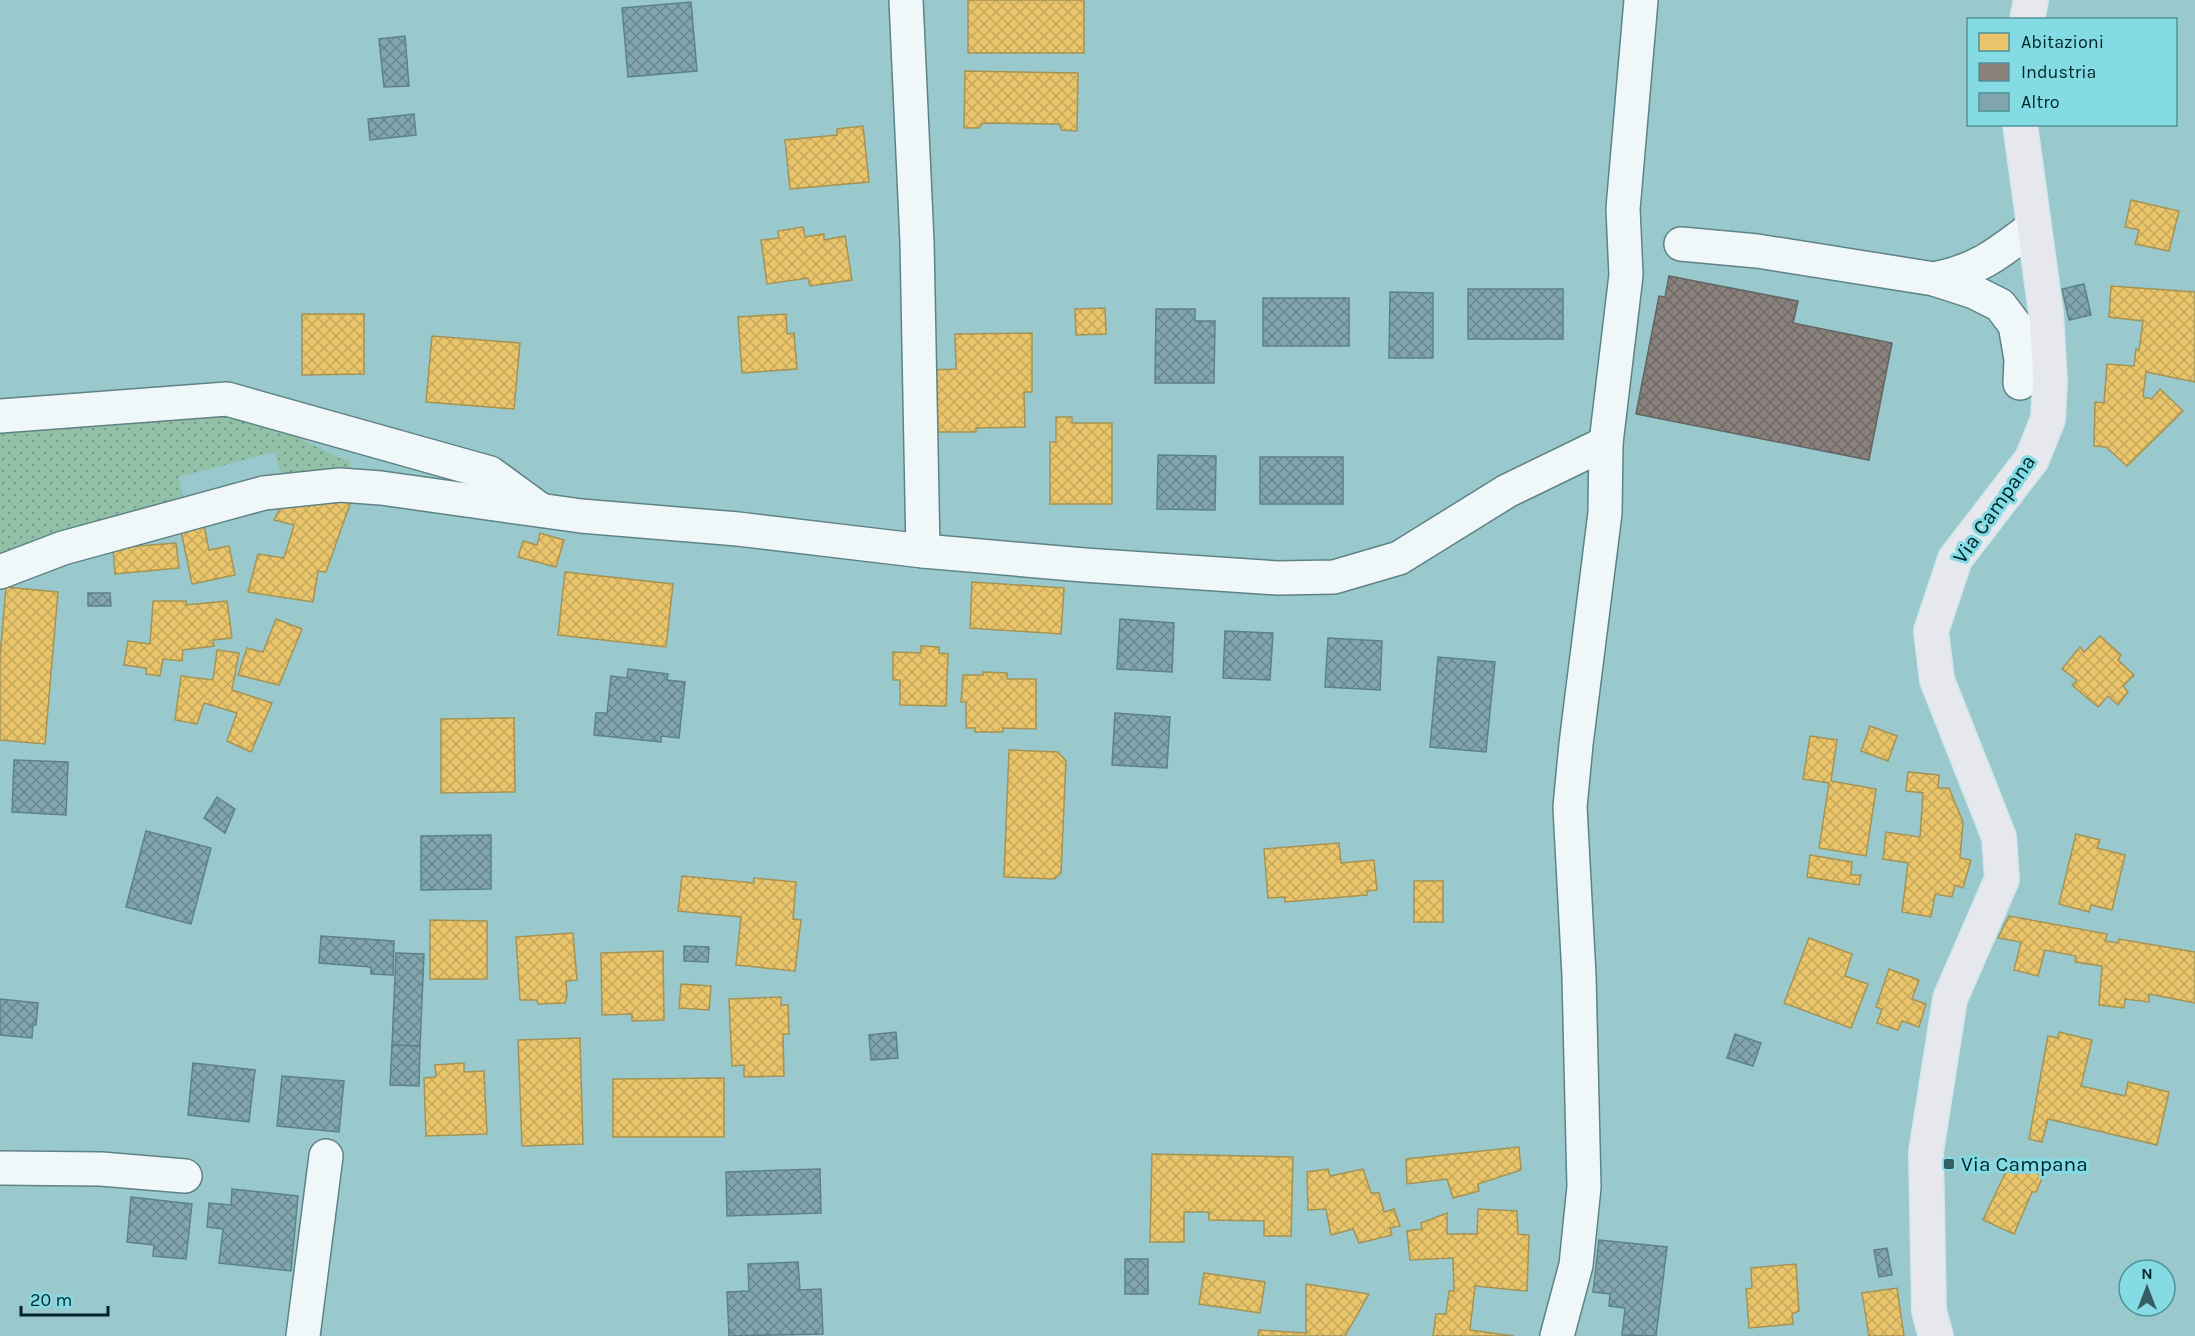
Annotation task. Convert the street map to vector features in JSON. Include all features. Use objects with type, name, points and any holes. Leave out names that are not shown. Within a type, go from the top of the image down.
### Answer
[{"type":"main road","points":[[2027,18],[2031,0]]},
{"type":"main road","name":"Via Campana","points":[[1935,1336],[1929,1311],[1926,1152],[1950,999],[2002,879],[1999,837],[1937,681],[1931,630],[1955,559],[2032,459],[2048,419],[2050,382],[2046,313],[2020,126]]},
{"type":"street","points":[[906,0],[917,242],[923,551]]},
{"type":"street","points":[[1557,1336],[1575,1265],[1584,1187],[1579,976],[1570,807],[1605,513],[1606,443],[1626,275],[1623,209],[1641,0]]},
{"type":"street","points":[[1972,281],[1988,260],[2033,227]]},
{"type":"street","points":[[1681,244],[1757,252],[1934,279],[1972,281],[2023,267],[2040,276]]},
{"type":"street","points":[[1972,281],[2001,305],[2015,325],[2021,359],[2020,383]]},
{"type":"street","points":[[0,416],[227,399],[490,473],[542,511]]},
{"type":"street","points":[[0,572],[63,548],[264,493],[340,485],[381,488],[581,516],[738,529],[923,551],[1084,566],[1278,578],[1334,577],[1400,558],[1507,491],[1606,443]]},
{"type":"street","points":[[303,1336],[326,1156]]},
{"type":"street","points":[[0,1168],[101,1169],[185,1176]]},
{"type":"green space","points":[[235,414],[262,420],[340,458],[350,460],[349,473],[282,475],[274,452],[179,477],[183,497],[0,553],[0,425]]},
{"type":"building: Abitazioni","points":[[968,0],[1084,0],[1084,53],[968,53]]},
{"type":"building: Abitazioni","points":[[965,71],[1078,73],[1077,131],[1062,130],[1059,124],[983,123],[979,128],[964,128]]},
{"type":"building: Abitazioni","points":[[863,126],[869,182],[790,189],[785,140],[837,135],[837,129]]},
{"type":"building: Abitazioni","points":[[2131,200],[2179,211],[2169,251],[2135,244],[2139,230],[2125,227]]},
{"type":"building: Abitazioni","points":[[803,227],[805,237],[824,234],[824,240],[845,236],[852,280],[810,286],[808,278],[767,284],[761,240],[779,238],[778,231]]},
{"type":"building: Abitazioni","points":[[2111,286],[2195,292],[2195,382],[2146,372],[2143,397],[2152,399],[2160,389],[2183,411],[2127,466],[2106,447],[2094,446],[2095,402],[2104,403],[2107,364],[2134,366],[2143,321],[2109,317]]},
{"type":"building: Abitazioni","points":[[1105,308],[1106,334],[1076,335],[1075,309]]},
{"type":"building: Abitazioni","points":[[302,314],[364,314],[364,374],[302,375]]},
{"type":"building: Abitazioni","points":[[786,314],[787,334],[794,333],[797,369],[742,373],[738,317]]},
{"type":"building: Abitazioni","points":[[1032,333],[1032,392],[1024,392],[1025,427],[976,428],[976,432],[931,432],[930,370],[956,369],[955,334]]},
{"type":"building: Abitazioni","points":[[432,336],[520,343],[514,409],[426,402]]},
{"type":"building: Abitazioni","points":[[1056,417],[1072,417],[1072,423],[1112,423],[1112,504],[1050,504],[1050,442],[1056,442]]},
{"type":"building: Abitazioni","points":[[288,494],[351,501],[326,572],[318,571],[313,602],[248,592],[258,554],[284,558],[294,525],[274,520]]},
{"type":"building: Abitazioni","points":[[203,521],[209,550],[229,546],[235,575],[192,584],[180,526]]},
{"type":"building: Abitazioni","points":[[540,533],[564,540],[556,567],[518,557],[523,541],[537,545]]},
{"type":"building: Abitazioni","points":[[176,543],[179,568],[115,574],[113,548]]},
{"type":"building: Abitazioni","points":[[565,572],[673,584],[666,647],[558,635]]},
{"type":"building: Abitazioni","points":[[972,582],[1064,588],[1061,634],[970,628]]},
{"type":"building: Abitazioni","points":[[6,587],[58,592],[45,744],[0,740],[0,656]]},
{"type":"building: Abitazioni","points":[[153,601],[186,601],[186,605],[227,601],[232,638],[213,640],[214,646],[183,650],[182,661],[163,659],[160,676],[146,674],[146,668],[124,665],[128,641],[150,644]]},
{"type":"building: Abitazioni","points":[[276,619],[302,629],[279,685],[238,675],[247,648],[263,652]]},
{"type":"building: Abitazioni","points":[[2100,636],[2121,655],[2118,660],[2134,675],[2123,686],[2128,692],[2118,705],[2108,696],[2098,707],[2072,685],[2077,680],[2062,669],[2080,647],[2084,652]]},
{"type":"building: Abitazioni","points":[[921,646],[939,647],[939,653],[948,654],[946,706],[900,705],[900,680],[893,680],[893,652],[921,653]]},
{"type":"building: Abitazioni","points":[[217,650],[239,653],[232,690],[272,703],[251,752],[227,741],[237,713],[204,703],[197,724],[175,720],[181,676],[213,680]]},
{"type":"building: Abitazioni","points":[[983,672],[1007,673],[1007,679],[1036,679],[1036,729],[1003,728],[1003,732],[975,732],[975,728],[966,728],[966,702],[961,702],[963,675],[983,675]]},
{"type":"building: Abitazioni","points":[[514,718],[515,792],[441,793],[441,719]]},
{"type":"building: Abitazioni","points":[[1870,726],[1897,736],[1888,761],[1861,751]]},
{"type":"building: Abitazioni","points":[[1810,736],[1837,740],[1831,781],[1876,789],[1866,856],[1819,848],[1829,783],[1803,779]]},
{"type":"building: Abitazioni","points":[[1009,750],[1058,752],[1066,761],[1061,873],[1054,879],[1004,877]]},
{"type":"building: Abitazioni","points":[[1908,772],[1939,775],[1938,788],[1949,788],[1963,822],[1960,858],[1971,860],[1963,888],[1955,885],[1952,897],[1935,894],[1931,917],[1902,912],[1908,863],[1883,859],[1886,832],[1920,837],[1923,793],[1906,791]]},
{"type":"building: Abitazioni","points":[[2076,834],[2100,840],[2097,848],[2125,855],[2112,910],[2091,905],[2089,912],[2059,904]]},
{"type":"building: Abitazioni","points":[[1339,843],[1341,863],[1374,860],[1377,890],[1367,891],[1367,895],[1285,902],[1285,897],[1268,898],[1264,849]]},
{"type":"building: Abitazioni","points":[[1810,855],[1852,862],[1851,875],[1861,875],[1859,885],[1807,877]]},
{"type":"building: Abitazioni","points":[[682,876],[754,883],[754,878],[796,882],[793,919],[801,920],[795,971],[736,965],[741,917],[678,911]]},
{"type":"building: Abitazioni","points":[[1414,881],[1443,881],[1443,922],[1414,922]]},
{"type":"building: Abitazioni","points":[[2009,916],[2107,934],[2105,941],[2118,943],[2119,939],[2195,952],[2195,1003],[2149,994],[2149,1002],[2125,999],[2124,1008],[2099,1005],[2102,966],[2075,962],[2076,956],[2045,950],[2038,976],[2014,970],[2021,942],[1998,938]]},
{"type":"building: Abitazioni","points":[[430,920],[487,921],[487,979],[430,979]]},
{"type":"building: Abitazioni","points":[[573,933],[577,980],[566,981],[565,1003],[538,1004],[537,1000],[520,1000],[516,937]]},
{"type":"building: Abitazioni","points":[[1809,938],[1852,954],[1845,976],[1868,984],[1851,1028],[1784,1003]]},
{"type":"building: Abitazioni","points":[[663,951],[664,1020],[632,1021],[632,1014],[602,1015],[601,953]]},
{"type":"building: Abitazioni","points":[[1889,969],[1919,980],[1912,999],[1926,1004],[1919,1027],[1902,1021],[1898,1030],[1877,1023],[1882,1009],[1876,1007]]},
{"type":"building: Abitazioni","points":[[681,984],[711,986],[709,1010],[679,1008]]},
{"type":"building: Abitazioni","points":[[781,997],[781,1005],[788,1005],[789,1034],[783,1034],[784,1076],[744,1077],[744,1065],[732,1066],[729,999]]},
{"type":"building: Abitazioni","points":[[2059,1032],[2092,1040],[2081,1086],[2125,1096],[2128,1082],[2169,1092],[2157,1145],[2048,1119],[2042,1142],[2029,1139],[2048,1036],[2058,1038]]},
{"type":"building: Abitazioni","points":[[580,1038],[583,1144],[522,1146],[518,1040]]},
{"type":"building: Abitazioni","points":[[464,1063],[464,1072],[484,1071],[487,1134],[426,1136],[424,1078],[436,1077],[435,1065]]},
{"type":"building: Abitazioni","points":[[724,1078],[724,1137],[613,1137],[613,1079]]},
{"type":"building: Abitazioni","points":[[1519,1147],[1521,1170],[1478,1184],[1479,1191],[1453,1198],[1447,1179],[1407,1184],[1406,1159]]},
{"type":"building: Abitazioni","points":[[1152,1154],[1293,1157],[1291,1236],[1264,1236],[1264,1221],[1209,1220],[1209,1212],[1184,1212],[1184,1242],[1150,1242]]},
{"type":"building: Abitazioni","points":[[2011,1161],[2043,1176],[2036,1192],[2032,1192],[2014,1234],[1983,1220]]},
{"type":"building: Abitazioni","points":[[1328,1169],[1330,1176],[1363,1169],[1371,1193],[1379,1193],[1384,1212],[1394,1209],[1400,1226],[1390,1228],[1392,1235],[1359,1243],[1353,1229],[1331,1235],[1326,1209],[1308,1210],[1307,1172]]},
{"type":"building: Abitazioni","points":[[1478,1209],[1517,1211],[1518,1234],[1529,1235],[1527,1291],[1475,1286],[1470,1330],[1514,1336],[1433,1336],[1436,1314],[1446,1314],[1449,1291],[1454,1291],[1453,1258],[1410,1260],[1407,1231],[1422,1229],[1421,1223],[1447,1213],[1447,1234],[1477,1234]]},
{"type":"building: Abitazioni","points":[[1796,1264],[1799,1311],[1792,1314],[1793,1324],[1749,1328],[1746,1289],[1752,1288],[1751,1268]]},
{"type":"building: Abitazioni","points":[[1204,1273],[1265,1282],[1260,1313],[1199,1304]]},
{"type":"building: Abitazioni","points":[[1306,1284],[1369,1294],[1345,1336],[1258,1336],[1259,1330],[1306,1333]]},
{"type":"building: Abitazioni","points":[[1897,1288],[1904,1336],[1869,1336],[1862,1293]]},
{"type":"building: Industria","points":[[1669,276],[1798,301],[1793,323],[1892,343],[1869,460],[1636,414],[1659,296],[1665,297]]},
{"type":"building: Altro","points":[[691,2],[697,71],[628,77],[622,8]]},
{"type":"building: Altro","points":[[405,36],[409,86],[384,87],[379,39]]},
{"type":"building: Altro","points":[[414,114],[416,135],[370,140],[368,119]]},
{"type":"building: Altro","points":[[2084,284],[2091,315],[2069,320],[2062,289]]},
{"type":"building: Altro","points":[[1468,289],[1563,289],[1563,339],[1468,339]]},
{"type":"building: Altro","points":[[1390,292],[1433,293],[1433,358],[1389,358]]},
{"type":"building: Altro","points":[[1263,298],[1349,298],[1349,346],[1263,346]]},
{"type":"building: Altro","points":[[1156,309],[1195,309],[1195,321],[1215,321],[1214,383],[1155,383]]},
{"type":"building: Altro","points":[[1158,455],[1216,456],[1215,510],[1157,509]]},
{"type":"building: Altro","points":[[1260,457],[1343,457],[1343,504],[1260,504]]},
{"type":"building: Altro","points":[[88,593],[110,593],[111,606],[88,606]]},
{"type":"building: Altro","points":[[1120,619],[1174,623],[1172,672],[1117,669]]},
{"type":"building: Altro","points":[[1225,631],[1273,633],[1270,680],[1223,678]]},
{"type":"building: Altro","points":[[1328,638],[1382,641],[1380,690],[1325,687]]},
{"type":"building: Altro","points":[[1438,657],[1495,662],[1486,752],[1430,747]]},
{"type":"building: Altro","points":[[628,669],[668,674],[667,680],[685,682],[679,738],[661,736],[661,742],[594,735],[596,713],[607,713],[611,676],[627,678]]},
{"type":"building: Altro","points":[[1115,713],[1170,717],[1167,768],[1112,765]]},
{"type":"building: Altro","points":[[14,760],[68,762],[66,815],[12,812]]},
{"type":"building: Altro","points":[[217,797],[235,809],[225,833],[204,818]]},
{"type":"building: Altro","points":[[146,831],[211,848],[191,924],[126,907]]},
{"type":"building: Altro","points":[[491,835],[491,889],[421,890],[421,836]]},
{"type":"building: Altro","points":[[321,936],[394,941],[393,975],[371,974],[371,967],[319,963]]},
{"type":"building: Altro","points":[[684,946],[709,947],[708,962],[684,961]]},
{"type":"building: Altro","points":[[396,953],[424,954],[420,1046],[392,1045]]},
{"type":"building: Altro","points":[[0,999],[38,1003],[32,1038],[0,1035]]},
{"type":"building: Altro","points":[[896,1032],[898,1058],[871,1060],[869,1035]]},
{"type":"building: Altro","points":[[1735,1034],[1761,1043],[1753,1066],[1727,1058]]},
{"type":"building: Altro","points":[[392,1045],[420,1046],[419,1086],[390,1085]]},
{"type":"building: Altro","points":[[193,1063],[255,1070],[249,1122],[188,1115]]},
{"type":"building: Altro","points":[[282,1076],[344,1081],[339,1132],[277,1126]]},
{"type":"building: Altro","points":[[820,1169],[821,1213],[727,1216],[726,1172]]},
{"type":"building: Altro","points":[[232,1189],[298,1196],[291,1271],[219,1263],[223,1229],[207,1227],[209,1203],[231,1205]]},
{"type":"building: Altro","points":[[131,1197],[192,1204],[186,1259],[153,1256],[154,1245],[127,1242]]},
{"type":"building: Altro","points":[[1599,1240],[1667,1247],[1656,1336],[1622,1335],[1625,1308],[1609,1306],[1610,1294],[1593,1292]]},
{"type":"building: Altro","points":[[1887,1248],[1892,1275],[1879,1277],[1874,1250]]},
{"type":"building: Altro","points":[[1125,1259],[1148,1259],[1148,1294],[1125,1294]]},
{"type":"building: Altro","points":[[798,1262],[800,1290],[821,1289],[823,1334],[729,1336],[727,1292],[749,1291],[748,1264]]},
{"type":"place","name":"Via Campana","points":[[1949,1164]]}]
